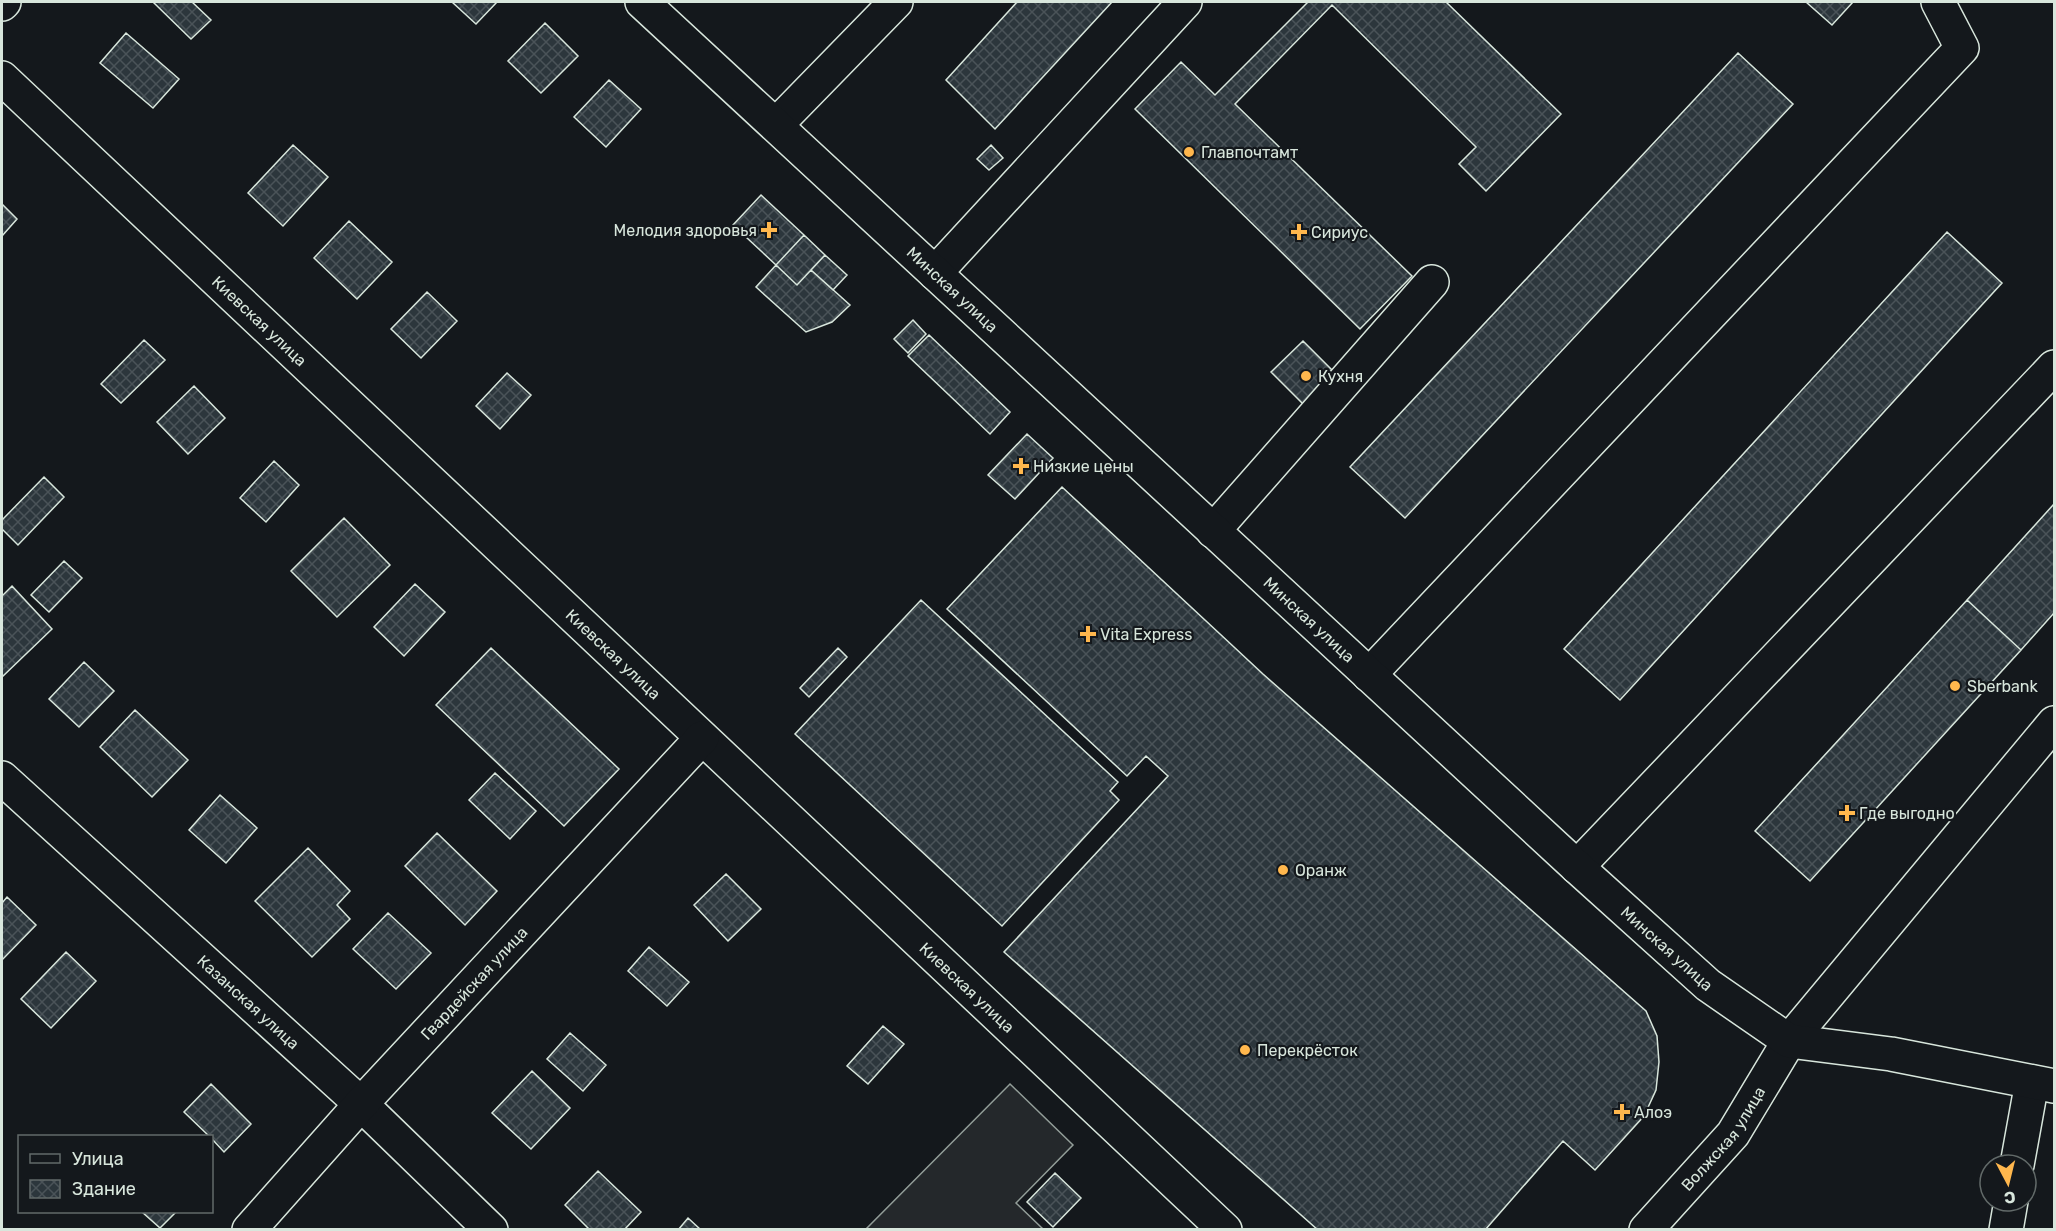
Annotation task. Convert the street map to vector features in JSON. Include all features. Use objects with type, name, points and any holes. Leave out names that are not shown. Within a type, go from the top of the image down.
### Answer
[{"type":"street","name":"Минская улица","points":[[642,2],[1577,867],[1708,985],[1789,1041],[1891,1054],[2043,1084]]},
{"type":"street","points":[[776,125],[896,2]]},
{"type":"street","points":[[935,273],[1185,2]]},
{"type":"street","points":[[1369,675],[1962,48],[1938,2]]},
{"type":"street","name":"Киевская улица","points":[[2,78],[1076,1087],[1225,1230]]},
{"type":"street","points":[[1213,531],[1431,282]]},
{"type":"street","points":[[1577,867],[2055,367]]},
{"type":"street","name":"Волжская улица","points":[[1646,1230],[1732,1134],[1789,1041],[2055,723]]},
{"type":"street","name":"Гвардейская улица","points":[[249,1230],[361,1104],[702,738]]},
{"type":"street","name":"Казанская улица","points":[[2,778],[361,1104],[491,1230]]},
{"type":"street","points":[[2021,1153],[2043,1084]]},
{"type":"street","points":[[2006,1230],[2009,1213]]},
{"type":"shaded area","points":[[1010,1084],[1073,1145],[1016,1203],[1043,1229],[866,1229]]},
{"type":"building","points":[[153,2],[192,2],[211,20],[191,39]]},
{"type":"building","points":[[452,2],[497,2],[476,24]]},
{"type":"building","points":[[1017,2],[1112,2],[995,129],[946,80]]},
{"type":"building","points":[[1308,2],[1446,2],[1561,114],[1486,191],[1459,164],[1476,147],[1332,5],[1235,104],[1412,276],[1360,329],[1135,109],[1181,62],[1215,95]]},
{"type":"building","points":[[1806,2],[1853,2],[1832,25]]},
{"type":"building","points":[[545,23],[578,56],[541,93],[508,61]]},
{"type":"building","points":[[126,33],[179,79],[153,108],[100,63]]},
{"type":"building","points":[[1738,53],[1793,104],[1405,518],[1350,467]]},
{"type":"building","points":[[609,80],[641,109],[606,147],[574,117]]},
{"type":"building","points":[[293,145],[328,177],[283,226],[248,193]]},
{"type":"building","points":[[991,145],[1003,158],[989,170],[977,159]]},
{"type":"building","name":"Мелодия здоровья","points":[[761,195],[804,235],[776,265],[733,225]]},
{"type":"building","points":[[2,204],[17,219],[2,236]]},
{"type":"building","points":[[349,221],[392,262],[357,299],[314,258]]},
{"type":"building","points":[[1947,232],[2002,283],[1620,700],[1564,649]]},
{"type":"building","points":[[804,235],[825,255],[797,285],[776,265]]},
{"type":"building","points":[[825,255],[847,275],[833,290],[811,270]]},
{"type":"building","points":[[776,265],[797,285],[811,270],[850,305],[832,322],[806,332],[756,287]]},
{"type":"building","points":[[427,292],[457,321],[421,358],[391,329]]},
{"type":"building","points":[[913,320],[926,334],[908,353],[894,339]]},
{"type":"building","points":[[929,335],[1010,412],[990,434],[908,356]]},
{"type":"building","points":[[144,340],[165,360],[121,403],[101,384]]},
{"type":"building","name":"Кухня","points":[[1303,341],[1341,379],[1309,410],[1271,372]]},
{"type":"building","points":[[507,373],[531,395],[500,429],[476,406]]},
{"type":"building","points":[[194,386],[225,418],[188,454],[157,422]]},
{"type":"building","name":"Низкие цены","points":[[1027,434],[1053,458],[1015,499],[988,475]]},
{"type":"building","points":[[274,461],[299,485],[266,522],[240,498]]},
{"type":"building","points":[[44,477],[64,497],[18,545],[2,529],[2,520]]},
{"type":"building","name":"Оранж","points":[[1062,487],[1263,674],[1646,1011],[1657,1036],[1659,1062],[1656,1090],[1644,1116],[1595,1170],[1563,1141],[1485,1230],[1318,1230],[1004,952],[1168,776],[1146,756],[1127,776],[947,609]]},
{"type":"building","points":[[2054,504],[2054,613],[2021,650],[1967,600]]},
{"type":"building","points":[[344,518],[390,565],[337,617],[291,571]]},
{"type":"building","points":[[64,561],[82,578],[49,612],[31,595]]},
{"type":"building","points":[[415,584],[445,612],[404,656],[374,627]]},
{"type":"building","points":[[12,586],[52,629],[2,677],[2,596]]},
{"type":"building","points":[[921,600],[1118,782],[1110,791],[1119,800],[1002,926],[795,734]]},
{"type":"building","points":[[1967,600],[2021,650],[1810,881],[1755,831]]},
{"type":"building","points":[[491,648],[619,769],[564,826],[436,705]]},
{"type":"building","points":[[838,648],[847,657],[809,697],[800,688]]},
{"type":"building","points":[[84,662],[114,691],[79,727],[49,699]]},
{"type":"building","points":[[135,710],[188,760],[152,797],[100,747]]},
{"type":"building","points":[[495,773],[536,811],[510,839],[469,800]]},
{"type":"building","points":[[220,795],[257,828],[226,863],[189,830]]},
{"type":"building","points":[[437,833],[497,891],[465,925],[405,866]]},
{"type":"building","points":[[308,848],[350,891],[337,905],[350,919],[312,957],[255,901]]},
{"type":"building","points":[[726,874],[761,909],[728,941],[694,905]]},
{"type":"building","points":[[7,897],[36,925],[2,960],[2,903]]},
{"type":"building","points":[[388,913],[431,953],[396,989],[353,949]]},
{"type":"building","points":[[649,947],[689,982],[667,1006],[628,971]]},
{"type":"building","points":[[66,952],[96,981],[51,1028],[21,999]]},
{"type":"building","points":[[883,1026],[904,1044],[868,1084],[847,1066]]},
{"type":"building","points":[[570,1033],[606,1065],[583,1091],[547,1059]]},
{"type":"building","points":[[532,1071],[570,1108],[531,1149],[492,1113]]},
{"type":"building","points":[[211,1084],[251,1124],[224,1152],[213,1140],[213,1135],[208,1135],[184,1112]]},
{"type":"building","points":[[598,1171],[641,1212],[624,1230],[590,1230],[565,1205]]},
{"type":"building","points":[[1055,1173],[1081,1198],[1053,1227],[1027,1202]]},
{"type":"building","points":[[143,1213],[175,1213],[160,1228]]},
{"type":"building","points":[[688,1218],[701,1230],[678,1230]]},
{"type":"place","name":"Главпочтамт","points":[[1189,152]]},
{"type":"place","name":"Мелодия здоровья","points":[[769,230]]},
{"type":"place","name":"Сириус","points":[[1299,232]]},
{"type":"place","name":"Кухня","points":[[1306,376]]},
{"type":"place","name":"Низкие цены","points":[[1021,466]]},
{"type":"place","name":"Vita Express","points":[[1088,634]]},
{"type":"place","name":"Sberbank","points":[[1955,686]]},
{"type":"place","name":"Где выгодно","points":[[1847,813]]},
{"type":"place","name":"Оранж","points":[[1283,870]]},
{"type":"place","name":"Перекрёсток","points":[[1245,1050]]},
{"type":"place","name":"Алоэ","points":[[1622,1112]]}]
